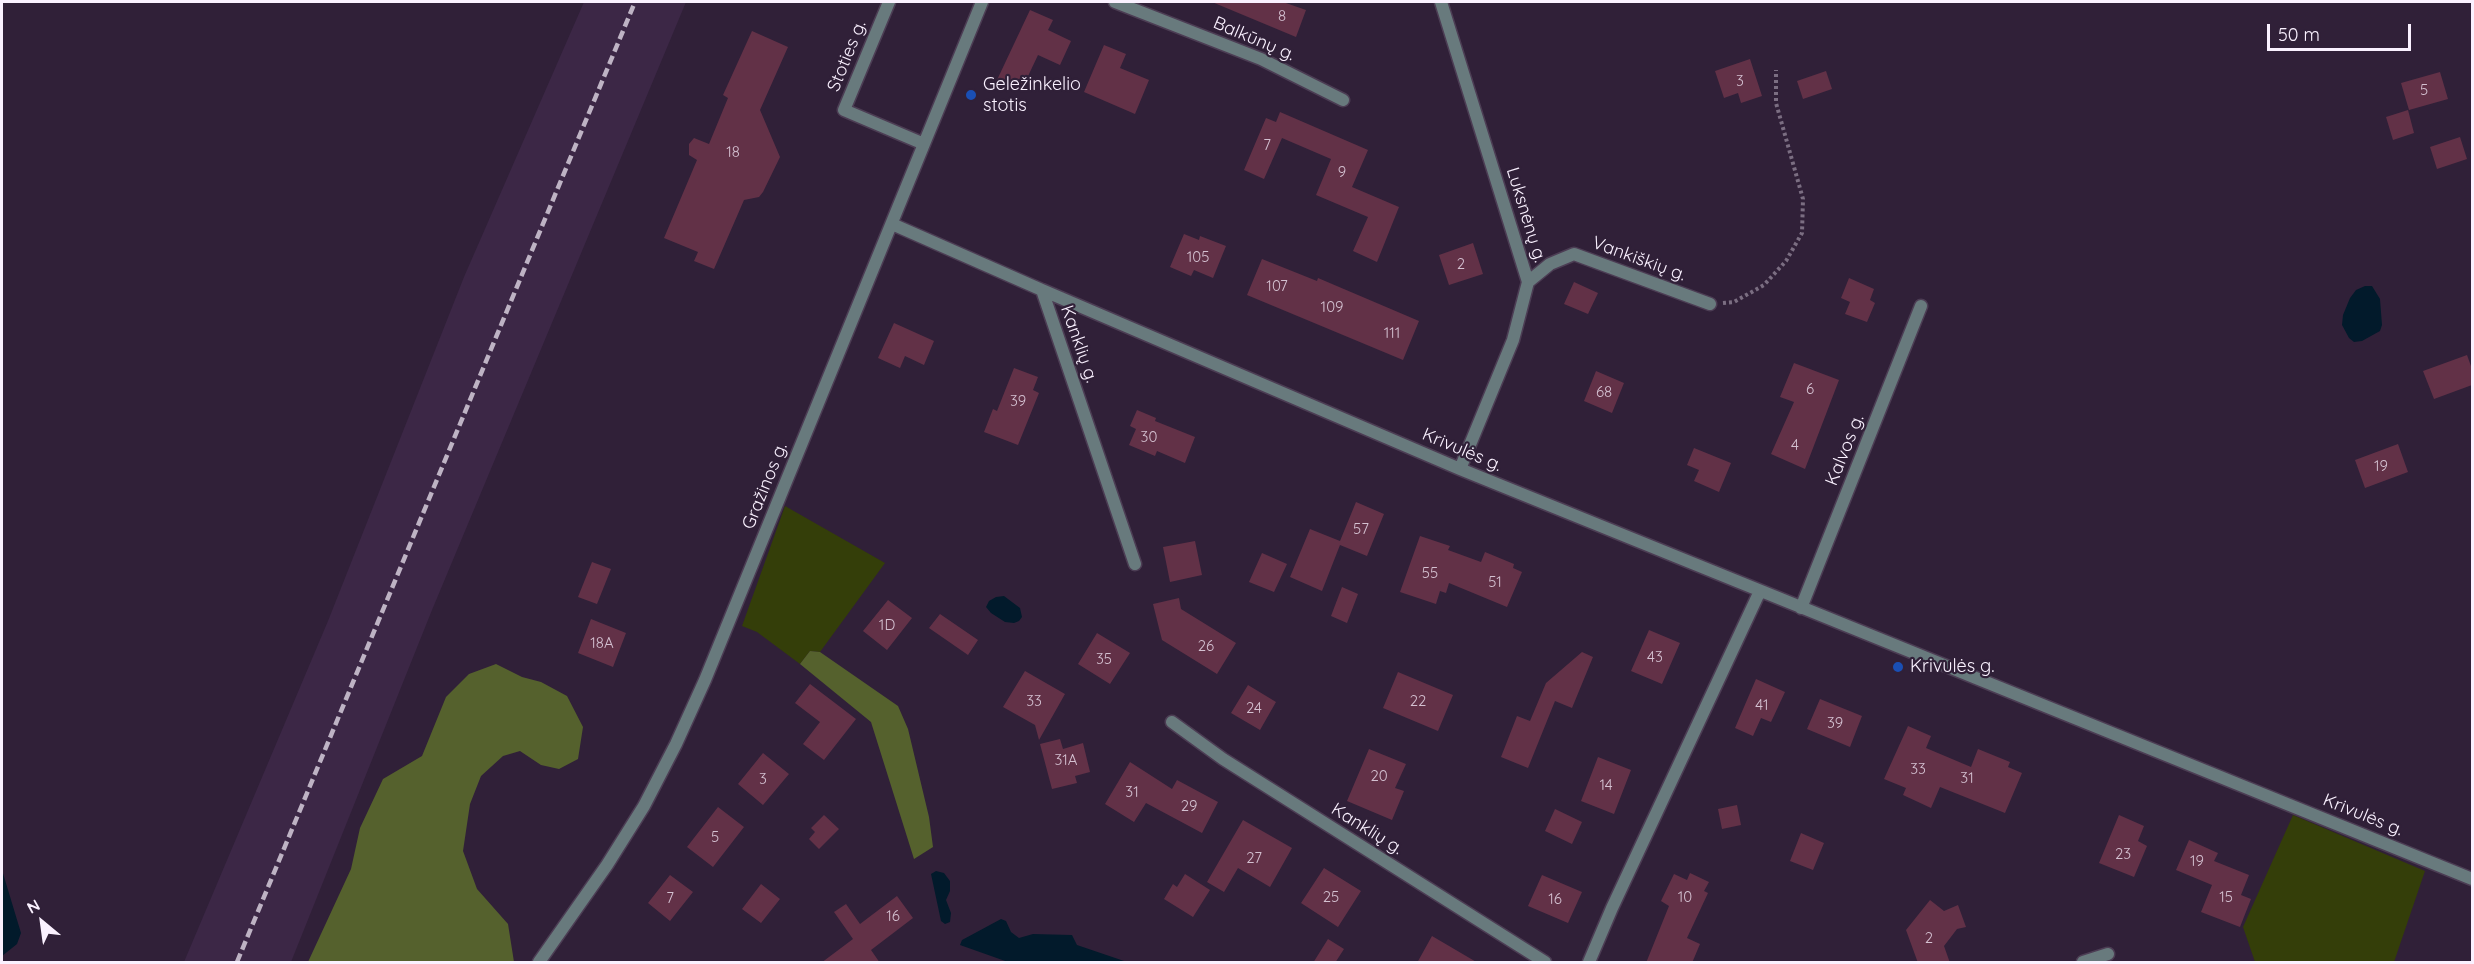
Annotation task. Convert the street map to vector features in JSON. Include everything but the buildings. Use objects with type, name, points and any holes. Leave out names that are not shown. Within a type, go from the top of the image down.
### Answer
[{"type":"street","name":"Stoties g.","points":[[889,2],[844,110],[924,144]]},
{"type":"street","name":"Gražinos g.","points":[[539,963],[614,855],[644,806],[676,744],[705,680],[982,2]]},
{"type":"street","name":"Balkūnų g.","points":[[1115,2],[1261,59],[1343,100]]},
{"type":"street","name":"Luksnėnų g.","points":[[1442,2],[1528,282],[1513,340],[1460,469]]},
{"type":"street","name":"Kanklių g.","points":[[892,224],[1042,290],[1134,564]]},
{"type":"street","name":"Vankiškių g.","points":[[1528,282],[1550,264],[1574,254],[1710,304]]},
{"type":"street","name":"Krivulės g.","points":[[1042,290],[1460,469],[2472,879]]},
{"type":"street","name":"Kalvos g.","points":[[1802,608],[1921,306]]},
{"type":"street","points":[[1590,963],[1612,908],[1760,591]]},
{"type":"street","name":"Kanklių g.","points":[[1172,722],[1223,759],[1545,963]]},
{"type":"street","points":[[2083,963],[2108,954]]},
{"type":"path","points":[[1710,304],[1734,302],[1764,285],[1786,261],[1802,233],[1803,200],[1776,103],[1776,70]]},
{"type":"shaded area","points":[[584,2],[686,2],[432,610],[291,962],[184,962],[328,621],[464,277]]},
{"type":"green space","points":[[785,506],[885,563],[820,652],[810,651],[800,664],[757,632],[742,626]]},
{"type":"green space","points":[[810,651],[820,652],[898,706],[908,729],[929,817],[933,847],[914,859],[871,722],[800,664]]},
{"type":"green space","points":[[496,664],[522,677],[541,682],[567,696],[583,727],[578,759],[559,769],[541,765],[520,751],[503,756],[481,776],[470,804],[463,851],[477,889],[508,924],[514,962],[308,962],[351,869],[360,828],[383,779],[422,756],[446,697],[469,674]]},
{"type":"green space","points":[[2293,815],[2425,871],[2394,962],[2255,962],[2243,927]]},
{"type":"water","points":[[2372,286],[2380,299],[2382,325],[2380,331],[2362,341],[2354,342],[2342,325],[2343,315],[2356,290]]},
{"type":"water","points":[[1004,596],[1020,608],[1022,617],[1019,621],[1005,622],[986,607],[989,601]]},
{"type":"water","points":[[2,870],[21,933],[17,944],[2,956]]},
{"type":"water","points":[[936,871],[944,873],[950,881],[950,891],[946,900],[951,913],[950,922],[945,924],[941,921],[931,874]]},
{"type":"water","points":[[1001,919],[1006,921],[1011,932],[1019,938],[1033,934],[1072,935],[1077,945],[1127,962],[1008,962],[960,945],[962,940]]},
{"type":"railway","points":[[237,962],[635,2]]},
{"type":"place","name":"Geležinkelio stotis","points":[[971,95]]},
{"type":"place","name":"Krivulės g.","points":[[1898,667]]}]
